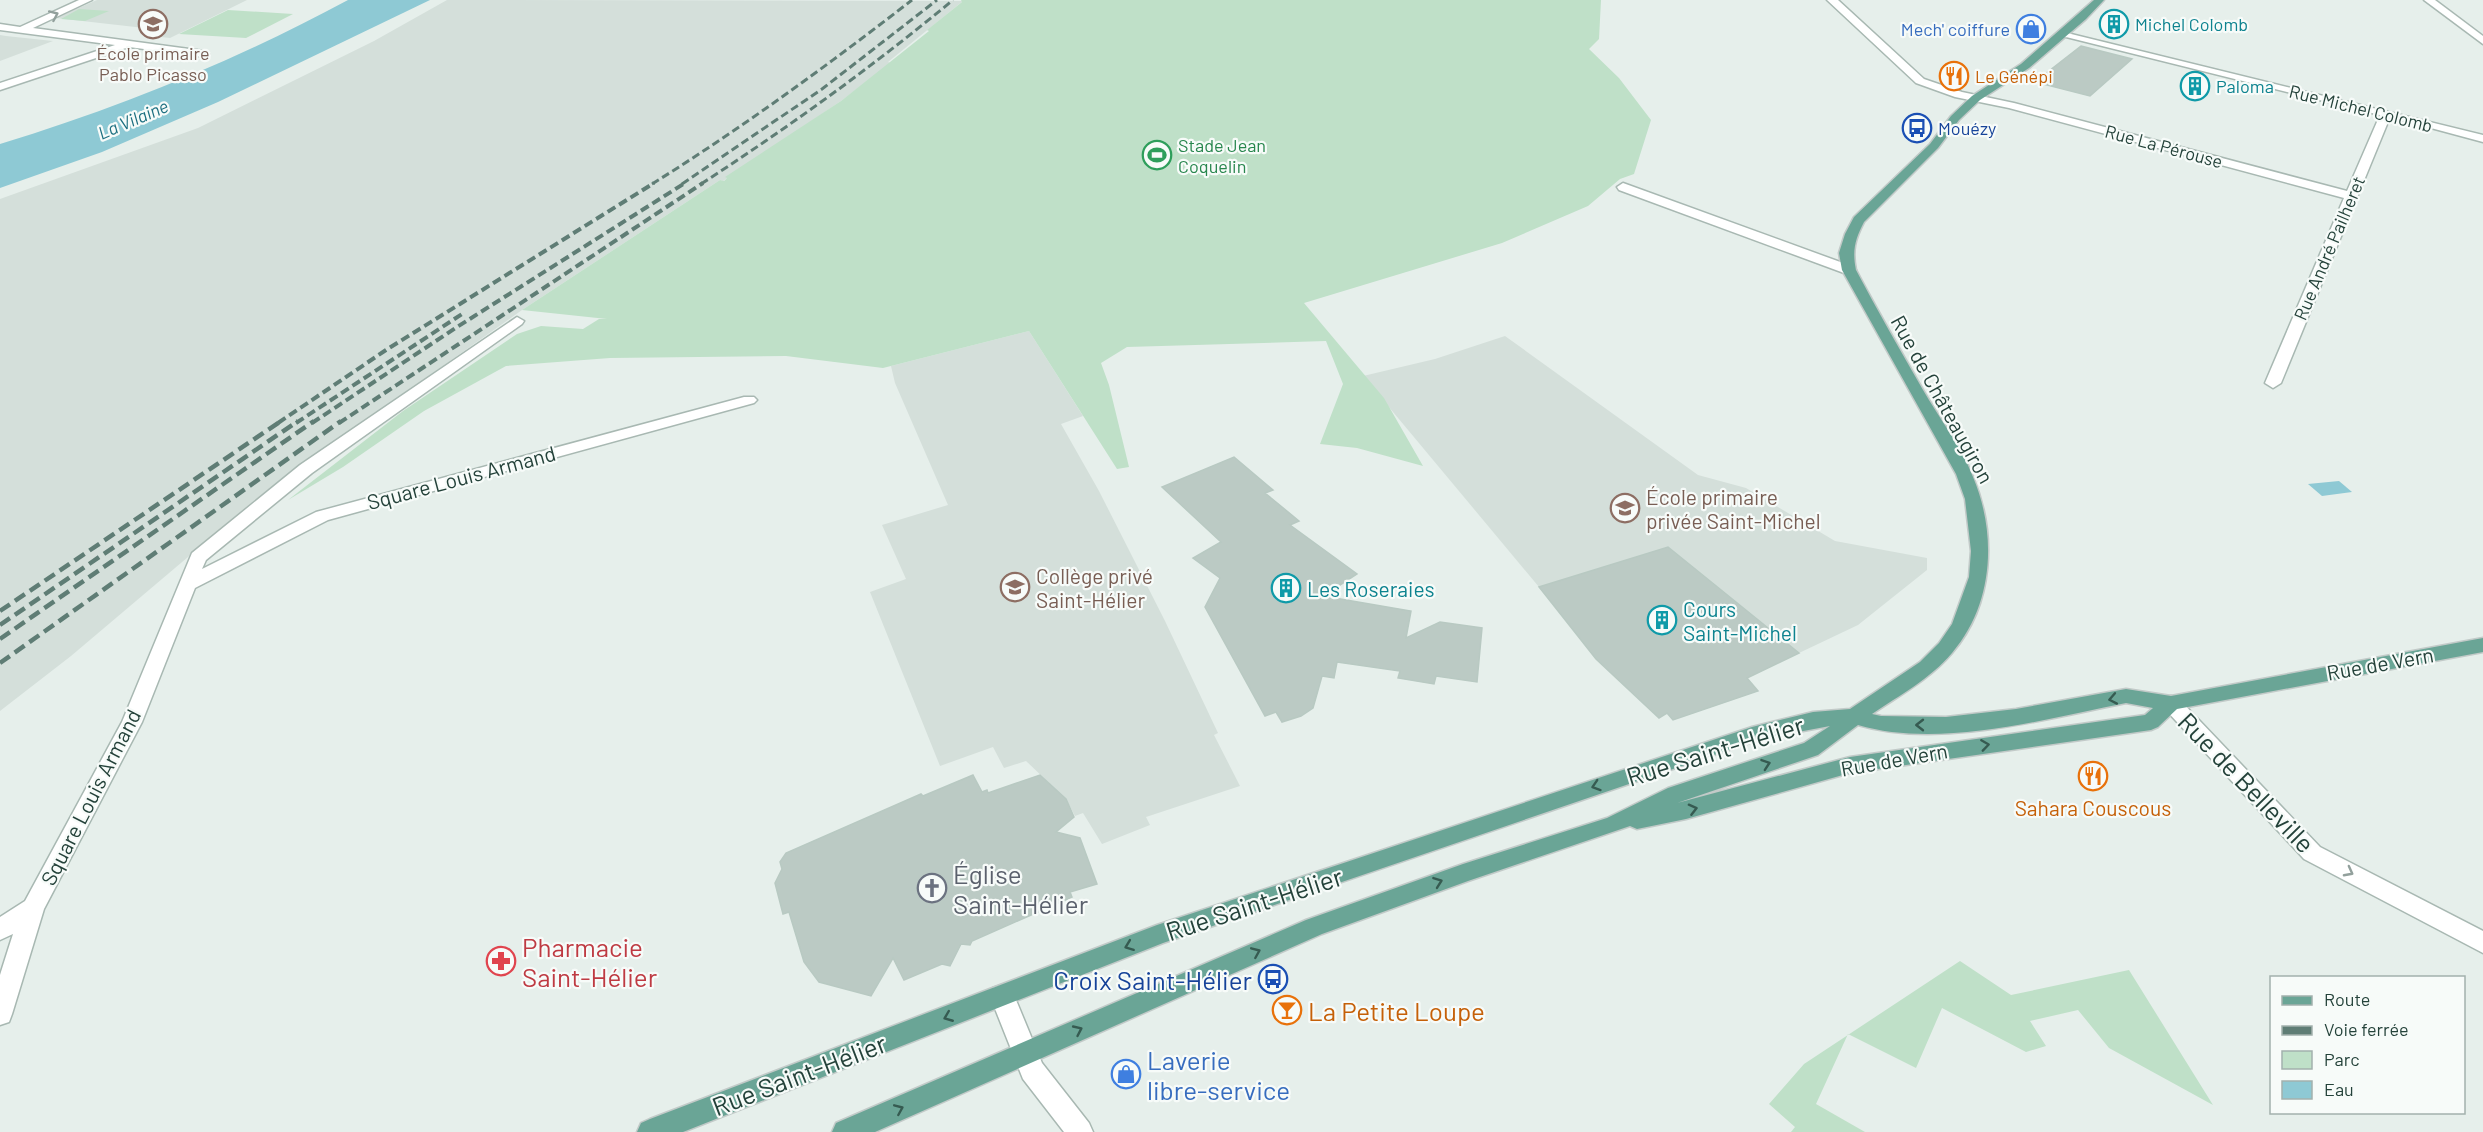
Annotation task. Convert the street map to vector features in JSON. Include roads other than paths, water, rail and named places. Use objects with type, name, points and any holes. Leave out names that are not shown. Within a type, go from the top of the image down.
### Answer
[{"type":"main road","name":"Rue de Châteaugiron","points":[[1855,716],[1910,680],[1929,665],[1945,646],[1959,628],[1968,609],[1978,581],[1981,556],[1980,526],[1974,497],[1964,474],[1878,325],[1850,270],[1846,253],[1851,234],[1859,220],[1934,146],[1955,118],[1976,98],[2025,66],[2063,35],[2099,0]]},
{"type":"main road","name":"Rue de Vern","points":[[1855,716],[1881,724],[1946,725],[2016,717],[2126,696],[2170,703],[2483,645]]},
{"type":"main road","name":"Rue de Vern","points":[[1614,824],[1686,810],[1850,765],[2151,722],[2170,703]]},
{"type":"main road","name":"Rue Saint-Hélier","points":[[845,1132],[1314,927],[1463,873],[1614,824],[1676,794],[1811,749],[1832,738],[1855,716]]},
{"type":"main road","name":"Rue Saint-Hélier","points":[[650,1132],[1156,935],[1749,735],[1813,720],[1855,716]]},
{"type":"street","points":[[21,29],[87,0]]},
{"type":"street","name":"Rue La Pérouse","points":[[1832,0],[1920,81],[1937,89],[2016,106],[2351,196]]},
{"type":"street","points":[[2429,0],[2483,41]]},
{"type":"street","points":[[0,27],[204,54]]},
{"type":"street","name":"Rue Michel Colomb","points":[[2063,35],[2386,113],[2483,139]]},
{"type":"street","points":[[0,87],[130,44]]},
{"type":"street","name":"Rue André Pailheret","points":[[2273,383],[2386,113]]},
{"type":"street","points":[[1623,187],[1850,270]]},
{"type":"street","name":"Square Louis Armand","points":[[0,1014],[33,908],[132,722],[198,557],[306,469],[517,321]]},
{"type":"street","name":"Square Louis Armand","points":[[186,585],[322,516],[749,400]]},
{"type":"street","name":"Rue de Belleville","points":[[2170,703],[2312,853],[2483,943]]},
{"type":"street","name":"Square Louis Armand","points":[[0,930],[33,908]]},
{"type":"street","points":[[1002,996],[1025,1054],[1040,1084],[1080,1132]]},
{"type":"water","name":"La Vilaine","points":[[348,0],[430,0],[218,102],[102,152],[0,188],[0,144],[45,130],[178,81],[264,43]]},
{"type":"water","points":[[2339,481],[2352,492],[2322,496],[2308,484]]},
{"type":"railway","points":[[652,184],[719,141],[912,0]]},
{"type":"railway","points":[[682,184],[822,89],[937,0]]},
{"type":"railway","points":[[701,184],[830,96],[953,0]]},
{"type":"railway","points":[[278,423],[386,350],[654,183]]},
{"type":"railway","points":[[312,423],[457,327],[685,183]]},
{"type":"railway","points":[[339,423],[703,183]]},
{"type":"railway","points":[[296,423],[462,314]]},
{"type":"railway","points":[[0,611],[281,421]]},
{"type":"railway","points":[[0,625],[298,421]]},
{"type":"railway","points":[[0,639],[314,421]]},
{"type":"railway","points":[[0,663],[341,421]]},
{"type":"place","name":"École primaire Pablo Picasso","points":[[153,24]]},
{"type":"place","name":"Michel Colomb","points":[[2114,24]]},
{"type":"place","name":"Mech' coiffure","points":[[2031,29]]},
{"type":"place","name":"Le Génépi","points":[[1954,76]]},
{"type":"place","name":"Paloma","points":[[2195,86]]},
{"type":"place","name":"Mouézy","points":[[1917,128]]},
{"type":"place","name":"Stade Jean Coquelin","points":[[1157,155]]},
{"type":"place","name":"École primaire privée Saint-Michel","points":[[1625,508]]},
{"type":"place","name":"Collège privé Saint-Hélier","points":[[1015,587]]},
{"type":"place","name":"Les Roseraies","points":[[1286,588]]},
{"type":"place","name":"Cours Saint-Michel","points":[[1662,620]]},
{"type":"place","name":"Sahara Couscous","points":[[2093,776]]},
{"type":"place","name":"Église Saint-Hélier","points":[[932,888]]},
{"type":"place","name":"Pharmacie Saint-Hélier","points":[[501,961]]},
{"type":"place","name":"Croix Saint-Hélier","points":[[1273,979]]},
{"type":"place","name":"La Petite Loupe","points":[[1287,1010]]},
{"type":"place","name":"Laverie libre-service","points":[[1126,1074]]}]
